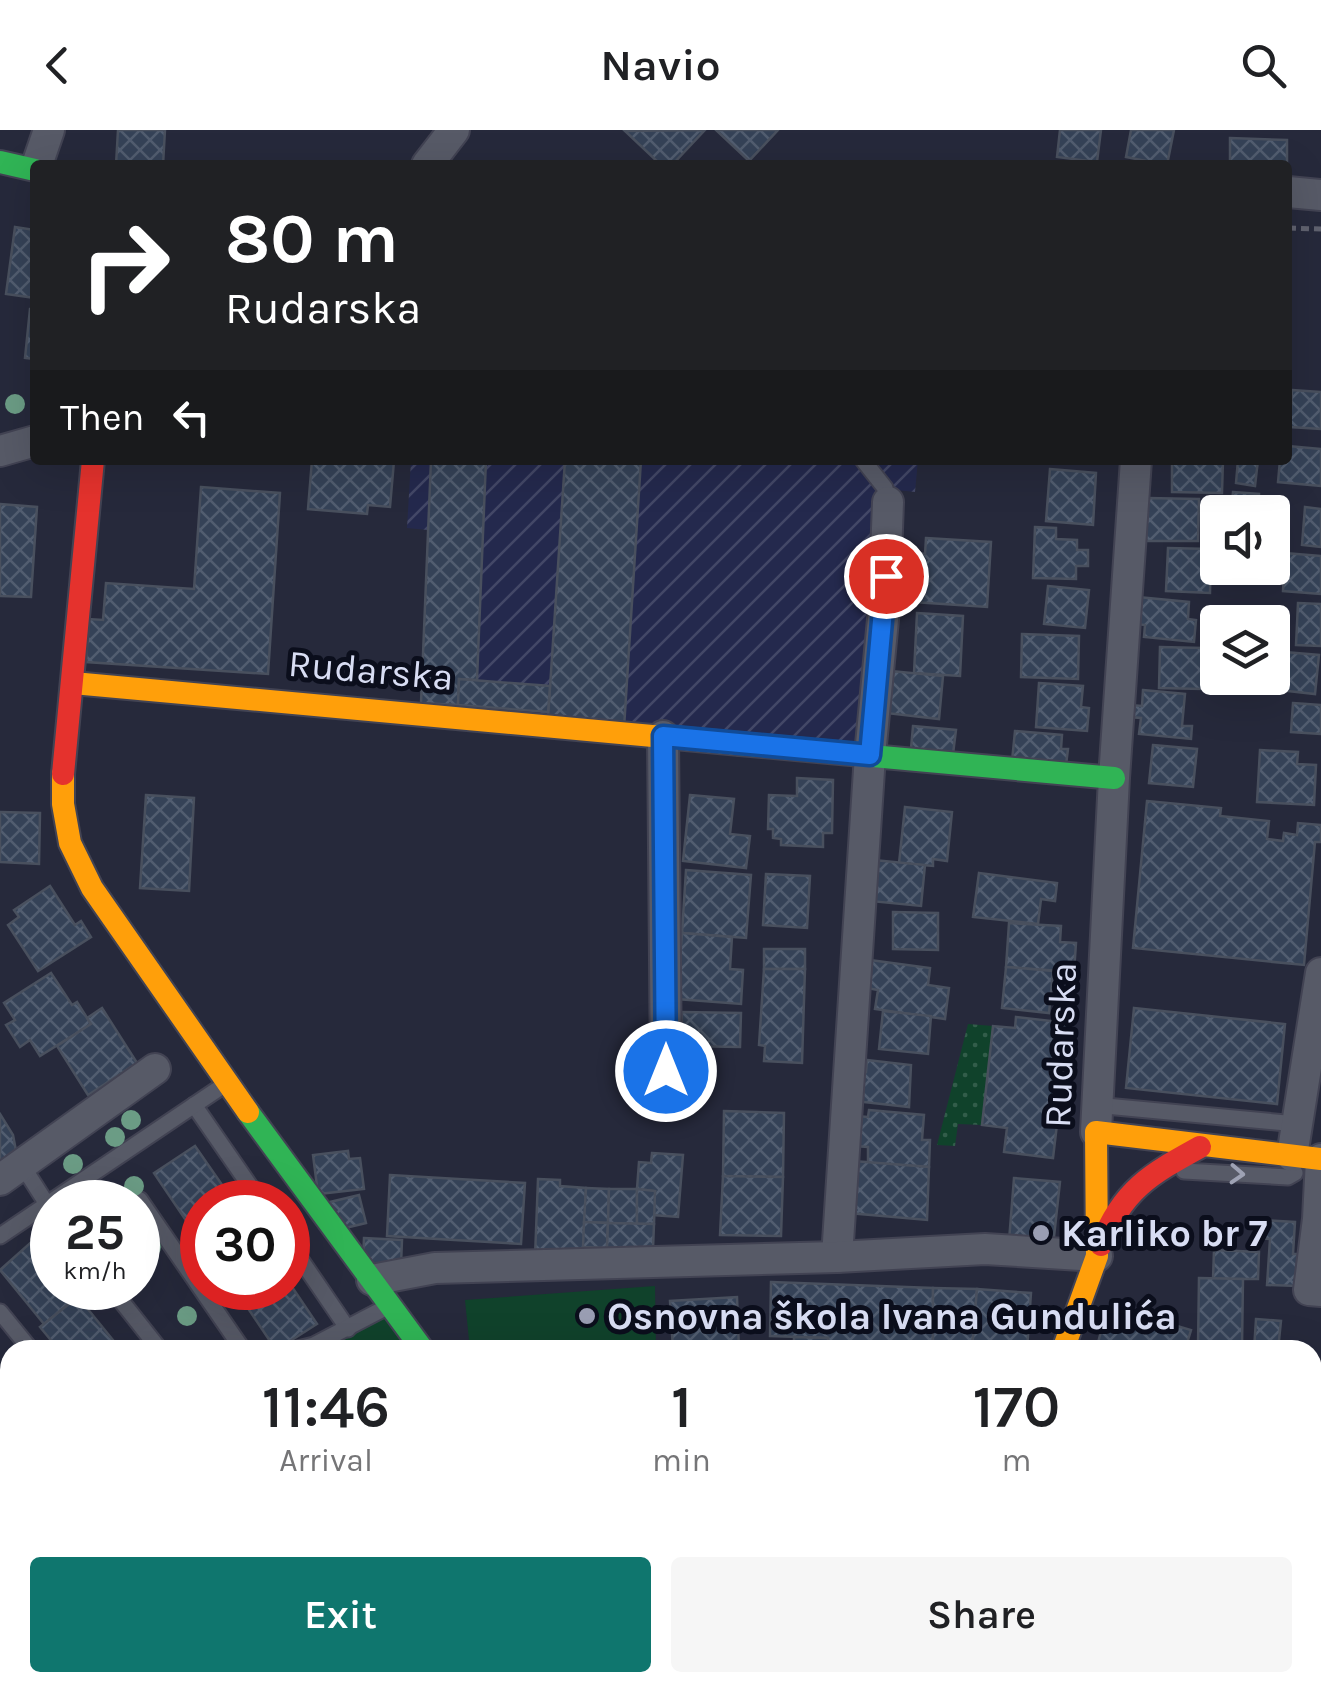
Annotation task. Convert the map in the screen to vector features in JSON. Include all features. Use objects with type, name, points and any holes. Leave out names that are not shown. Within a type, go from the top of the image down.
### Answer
[{"type":"street","points":[[39,160],[49,130]]},
{"type":"street","points":[[431,160],[454,130]]},
{"type":"street","points":[[0,162],[30,167]]},
{"type":"street","points":[[1292,192],[1321,195]]},
{"type":"street","points":[[0,452],[30,443]]},
{"type":"street","points":[[93,465],[63,772],[63,804],[70,843],[120,932],[416,1340]]},
{"type":"street","name":"Rudarska","points":[[1067,1340],[1097,1256],[1096,1119],[1136,465]]},
{"type":"street","points":[[837,1258],[870,755],[884,609],[888,502]]},
{"type":"street","name":"Rudarska","points":[[73,683],[1114,778]]},
{"type":"street","points":[[663,736],[666,1071]]},
{"type":"street","points":[[1321,974],[1297,1124],[1313,1158],[1318,1219],[1309,1290],[1321,1291]]},
{"type":"street","points":[[11,1173],[155,1069]]},
{"type":"street","points":[[1096,1119],[1200,1147],[1313,1158]]},
{"type":"street","points":[[372,1280],[435,1268],[837,1258],[984,1249],[1097,1256],[1120,1201],[1150,1175],[1200,1147]]},
{"type":"lane","points":[[867,465],[885,488],[888,502]]},
{"type":"lane","points":[[90,1180],[228,1083]]},
{"type":"lane","points":[[194,1105],[246,1180]]},
{"type":"lane","points":[[1096,1119],[1297,1124]]},
{"type":"lane","points":[[1150,1175],[1174,1170],[1288,1177],[1313,1158]]},
{"type":"lane","points":[[11,1173],[30,1191]]},
{"type":"lane","points":[[0,1236],[30,1220]]},
{"type":"lane","points":[[160,1229],[235,1340]]},
{"type":"lane","points":[[310,1274],[348,1330]]},
{"type":"lane","points":[[327,1340],[390,1305]]},
{"type":"lane","points":[[128,1310],[152,1340]]},
{"type":"lane","points":[[0,1312],[23,1340]]},
{"type":"path","points":[[1292,228],[1321,229]]},
{"type":"shaded area","points":[[411,465],[918,465],[915,492],[878,488],[862,755],[421,703],[428,530],[407,528]]},
{"type":"green space","points":[[968,1024],[993,1026],[982,1125],[958,1124],[955,1146],[937,1145]]},
{"type":"green space","points":[[655,1286],[656,1340],[469,1340],[465,1300]]},
{"type":"green space","points":[[390,1305],[416,1340],[335,1340]]},
{"type":"building","points":[[118,130],[165,130],[163,160],[116,160]]},
{"type":"building","points":[[705,130],[677,160],[656,160],[625,131]]},
{"type":"building","points":[[716,130],[778,130],[748,160]]},
{"type":"building","points":[[1060,130],[1101,130],[1097,160],[1057,157]]},
{"type":"building","points":[[1131,130],[1174,130],[1168,160],[1126,157]]},
{"type":"building","points":[[1230,138],[1287,140],[1287,160],[1230,160]]},
{"type":"building","points":[[15,227],[30,229],[30,297],[6,294]]},
{"type":"building","points":[[30,309],[30,358],[25,358]]},
{"type":"building","points":[[1292,390],[1321,392],[1321,429],[1292,427]]},
{"type":"building","points":[[1292,446],[1321,449],[1321,486],[1278,482],[1280,465],[1292,465]]},
{"type":"building","points":[[312,465],[394,465],[390,507],[368,505],[367,514],[308,509]]},
{"type":"building","points":[[431,465],[486,465],[477,680],[459,679],[458,705],[421,703]]},
{"type":"building","points":[[565,465],[641,465],[624,728],[548,718]]},
{"type":"building","points":[[1172,465],[1223,465],[1222,493],[1172,492]]},
{"type":"building","points":[[1238,465],[1257,465],[1255,486],[1236,483]]},
{"type":"building","points":[[1050,469],[1096,473],[1093,525],[1046,521]]},
{"type":"building","points":[[201,487],[280,493],[268,674],[86,662],[89,619],[103,620],[106,583],[194,589]]},
{"type":"building","points":[[1147,498],[1199,499],[1198,541],[1146,541]]},
{"type":"building","points":[[0,504],[37,507],[31,597],[0,596]]},
{"type":"building","points":[[1305,507],[1321,509],[1321,547],[1302,545]]},
{"type":"building","points":[[1035,527],[1056,528],[1056,539],[1077,540],[1077,550],[1088,550],[1088,566],[1076,566],[1076,579],[1033,578]]},
{"type":"building","points":[[926,538],[991,542],[987,607],[914,602],[917,553],[925,554]]},
{"type":"building","points":[[1168,548],[1200,549],[1200,585],[1210,585],[1210,593],[1166,591]]},
{"type":"building","points":[[1290,553],[1321,556],[1321,594],[1283,591],[1283,585],[1290,585]]},
{"type":"building","points":[[1048,586],[1089,590],[1085,628],[1044,624]]},
{"type":"building","points":[[1138,597],[1189,602],[1188,619],[1196,620],[1194,642],[1144,637],[1145,625],[1136,624]]},
{"type":"building","points":[[1298,603],[1321,604],[1321,646],[1296,645]]},
{"type":"building","points":[[917,613],[963,616],[960,676],[914,673]]},
{"type":"building","points":[[1022,634],[1079,636],[1078,679],[1021,677]]},
{"type":"building","points":[[1160,647],[1200,648],[1200,689],[1159,688]]},
{"type":"building","points":[[1290,652],[1319,655],[1315,694],[1290,691]]},
{"type":"building","points":[[891,671],[943,676],[939,719],[886,713]]},
{"type":"building","points":[[459,679],[550,686],[548,712],[458,705]]},
{"type":"building","points":[[1039,683],[1083,686],[1081,707],[1089,708],[1087,731],[1036,727]]},
{"type":"building","points":[[1143,690],[1185,694],[1182,726],[1192,726],[1191,739],[1139,734],[1141,718],[1129,717],[1131,705],[1142,706]]},
{"type":"building","points":[[1293,703],[1321,705],[1321,734],[1291,732]]},
{"type":"building","points":[[913,726],[956,730],[953,754],[911,749]]},
{"type":"building","points":[[1015,731],[1062,735],[1061,749],[1068,749],[1066,765],[1012,761]]},
{"type":"building","points":[[1153,745],[1197,749],[1193,787],[1149,783]]},
{"type":"building","points":[[1260,750],[1298,752],[1297,764],[1316,765],[1314,805],[1257,802]]},
{"type":"building","points":[[797,778],[833,780],[832,833],[823,833],[823,847],[781,845],[781,839],[773,838],[773,829],[768,829],[769,795],[797,796]]},
{"type":"building","points":[[146,795],[194,798],[189,891],[140,888]]},
{"type":"building","points":[[690,795],[734,799],[730,834],[750,836],[746,868],[683,861]]},
{"type":"building","points":[[1147,801],[1221,808],[1220,816],[1269,821],[1267,839],[1283,841],[1284,833],[1297,835],[1298,823],[1321,825],[1321,842],[1315,842],[1304,965],[1133,948]]},
{"type":"building","points":[[905,807],[952,812],[947,861],[933,859],[933,866],[899,863]]},
{"type":"building","points":[[0,812],[40,813],[39,864],[0,862]]},
{"type":"building","points":[[874,860],[925,865],[921,906],[870,901]]},
{"type":"building","points":[[686,870],[751,875],[746,938],[682,933]]},
{"type":"building","points":[[979,873],[1057,883],[1055,901],[1041,899],[1038,924],[973,917]]},
{"type":"building","points":[[766,874],[810,876],[807,928],[763,925]]},
{"type":"building","points":[[50,886],[75,925],[81,921],[91,937],[38,971],[8,925],[19,917],[14,910]]},
{"type":"building","points":[[893,912],[938,913],[938,950],[893,949]]},
{"type":"building","points":[[1009,923],[1061,926],[1060,942],[1076,943],[1074,972],[1006,967]]},
{"type":"building","points":[[682,933],[732,937],[730,969],[743,970],[741,1004],[677,999]]},
{"type":"building","points":[[764,949],[805,949],[805,969],[764,969]]},
{"type":"building","points":[[870,960],[930,968],[928,985],[949,988],[945,1019],[875,1009],[878,990],[867,988]]},
{"type":"building","points":[[1006,967],[1053,971],[1049,1013],[1002,1008]]},
{"type":"building","points":[[764,969],[805,969],[802,1063],[764,1061],[765,1046],[759,1045]]},
{"type":"building","points":[[51,973],[72,1005],[77,1002],[91,1024],[40,1056],[30,1040],[20,1047],[6,1025],[15,1020],[4,1003]]},
{"type":"building","points":[[102,1008],[137,1063],[88,1095],[57,1046],[91,1024],[87,1018]]},
{"type":"building","points":[[1134,1008],[1285,1024],[1277,1104],[1126,1088]]},
{"type":"building","points":[[883,1011],[931,1016],[928,1054],[879,1049]]},
{"type":"building","points":[[682,1012],[741,1013],[740,1047],[681,1046]]},
{"type":"building","points":[[1016,1017],[1069,1023],[1053,1158],[1004,1152],[1007,1128],[982,1125],[993,1026],[1015,1028]]},
{"type":"building","points":[[867,1060],[911,1065],[909,1107],[854,1101],[858,1071],[866,1072]]},
{"type":"building","points":[[869,1110],[924,1115],[922,1140],[930,1140],[929,1167],[868,1163],[868,1147],[855,1146],[857,1116],[868,1117]]},
{"type":"building","points":[[724,1111],[784,1113],[783,1177],[723,1176]]},
{"type":"building","points":[[0,1114],[13,1135],[17,1156],[0,1168]]},
{"type":"building","points":[[195,1146],[219,1180],[180,1180],[180,1212],[154,1173]]},
{"type":"building","points":[[348,1151],[349,1159],[360,1158],[364,1189],[318,1194],[313,1155]]},
{"type":"building","points":[[652,1153],[683,1155],[678,1217],[653,1215],[655,1191],[637,1189],[639,1162],[651,1163]]},
{"type":"building","points":[[853,1161],[929,1167],[927,1220],[849,1213]]},
{"type":"building","points":[[390,1175],[525,1183],[521,1244],[387,1236]]},
{"type":"building","points":[[723,1176],[783,1177],[781,1236],[720,1235]]},
{"type":"building","points":[[1014,1178],[1060,1182],[1053,1246],[1009,1241]]},
{"type":"building","points":[[538,1179],[560,1180],[560,1186],[586,1188],[584,1252],[535,1257]]},
{"type":"building","points":[[586,1188],[609,1189],[608,1223],[584,1222]]},
{"type":"building","points":[[609,1189],[637,1189],[637,1224],[608,1223]]},
{"type":"building","points":[[637,1189],[655,1191],[654,1224],[637,1224]]},
{"type":"building","points":[[359,1195],[366,1223],[337,1230],[330,1202]]},
{"type":"building","points":[[1259,1220],[1295,1222],[1297,1286],[1267,1285],[1270,1239],[1257,1238]]},
{"type":"building","points":[[584,1222],[608,1223],[607,1248],[583,1247]]},
{"type":"building","points":[[608,1223],[654,1224],[653,1249],[607,1248]]},
{"type":"building","points":[[364,1238],[402,1240],[401,1265],[363,1263]]},
{"type":"building","points":[[30,1243],[30,1307],[0,1270]]},
{"type":"building","points":[[1214,1250],[1259,1252],[1258,1279],[1213,1279]]},
{"type":"building","points":[[1199,1278],[1243,1279],[1242,1340],[1198,1340]]},
{"type":"building","points":[[771,1282],[933,1288],[933,1340],[770,1336]]},
{"type":"building","points":[[933,1288],[977,1289],[973,1340],[933,1340]]},
{"type":"building","points":[[977,1289],[1031,1293],[1028,1340],[973,1340]]},
{"type":"building","points":[[737,1297],[739,1340],[672,1340],[670,1301]]},
{"type":"building","points":[[1116,1308],[1191,1330],[1188,1340],[1099,1340],[1104,1321],[1112,1323]]},
{"type":"building","points":[[33,1310],[61,1310],[44,1324]]},
{"type":"building","points":[[62,1310],[89,1310],[113,1340],[51,1340],[40,1327]]},
{"type":"building","points":[[249,1310],[308,1310],[317,1324],[292,1340],[269,1340]]},
{"type":"building","points":[[1256,1319],[1281,1321],[1279,1340],[1255,1340]]},
{"type":"building","points":[[794,1337],[828,1338],[828,1340]]},
{"type":"traffic: fast","points":[[0,162],[30,169]]},
{"type":"traffic: fast","points":[[740,744],[1114,778]]},
{"type":"traffic: fast","points":[[248,1112],[416,1340]]},
{"type":"traffic: slow","points":[[73,683],[740,744]]},
{"type":"traffic: slow","points":[[63,774],[63,804],[70,843],[92,888],[248,1112]]},
{"type":"traffic: slow","points":[[1067,1340],[1097,1256],[1096,1132],[1321,1159]]},
{"type":"traffic: jam","points":[[63,774],[93,465]]},
{"type":"traffic: jam","points":[[1101,1245],[1118,1210],[1140,1186],[1200,1147]]},
{"type":"place","name":"Karliko br 7","points":[[1041,1233]]},
{"type":"place","name":"Osnovna škola Ivana Gundulića","points":[[587,1316]]},
{"type":"route","points":[[666,1071],[663,736],[870,755],[886,576]]}]
